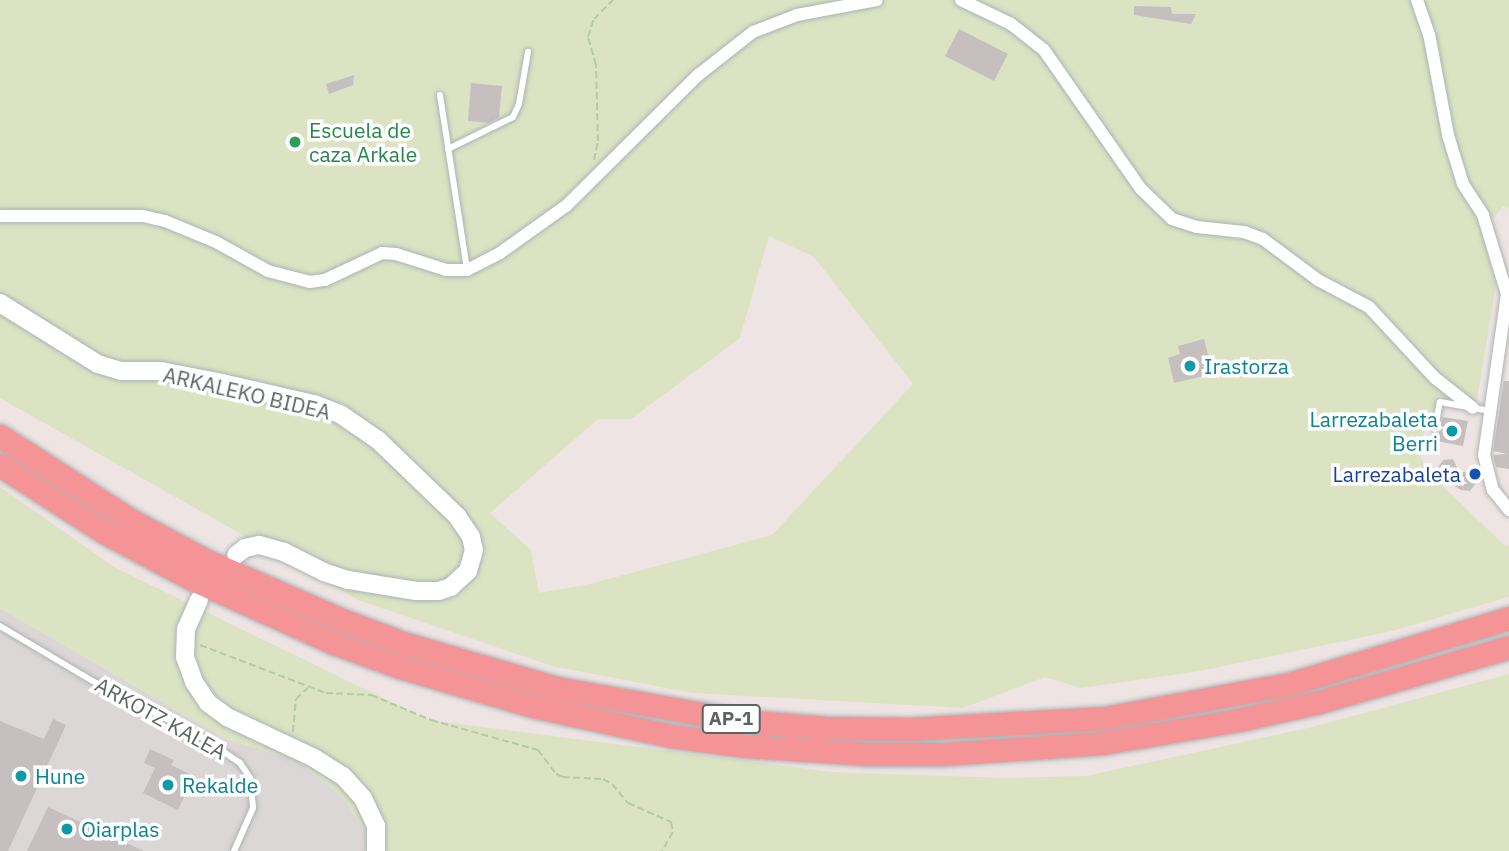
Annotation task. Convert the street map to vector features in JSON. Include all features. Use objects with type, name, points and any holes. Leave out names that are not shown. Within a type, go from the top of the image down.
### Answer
[{"type":"highway","name":"AP-1","points":[[0,436],[144,527],[205,560],[342,620],[407,645],[556,688],[742,721],[827,728],[909,729],[1105,718],[1293,683],[1509,618]]},
{"type":"highway","name":"AP-1","points":[[0,465],[104,531],[190,578],[334,643],[400,667],[537,707],[659,734],[746,747],[865,754],[943,754],[1103,743],[1239,720],[1319,702],[1509,647]]},
{"type":"street","points":[[0,216],[143,216],[165,221],[216,242],[268,271],[310,282],[325,280],[382,253],[396,254],[446,270],[467,270],[500,253],[566,206],[697,76],[753,32],[797,15],[877,0]]},
{"type":"street","points":[[961,0],[1011,24],[1044,50],[1141,188],[1171,219],[1197,227],[1244,232],[1263,239],[1318,280],[1369,307],[1435,378],[1473,408]]},
{"type":"street","points":[[1417,0],[1427,26],[1448,135],[1463,184],[1483,215],[1508,294],[1485,467],[1493,490],[1509,510]]},
{"type":"street","name":"ARKALEKO BIDEA","points":[[0,303],[98,364],[121,371],[161,371],[222,383],[314,404],[340,414],[378,440],[457,516],[471,537],[474,550],[468,571],[451,587],[439,591],[416,591],[348,580],[324,572],[284,552],[259,545],[245,548],[236,555]]},
{"type":"street","points":[[199,600],[186,629],[185,657],[194,682],[208,703],[227,716],[343,776],[363,798],[376,826],[376,851]]},
{"type":"lane","points":[[448,149],[513,117],[519,104],[527,52]]},
{"type":"lane","points":[[440,95],[467,270]]},
{"type":"lane","points":[[1435,429],[1440,402],[1492,411]]},
{"type":"lane","name":"ARKOTZ KALEA","points":[[0,626],[96,683],[197,734],[240,763],[250,778],[253,808],[234,851]]},
{"type":"path","points":[[593,162],[598,141],[596,72],[588,37],[594,19],[613,0]]},
{"type":"path","points":[[186,647],[202,646],[331,694],[371,695],[431,720],[538,750],[556,774],[562,777],[603,779],[612,784],[628,803],[671,822],[673,832],[662,851]]},
{"type":"path","points":[[284,744],[293,733],[296,699],[309,687]]},
{"type":"shaded area","points":[[0,608],[226,739],[297,760],[343,798],[365,833],[365,851],[0,851]]},
{"type":"green space","points":[[0,0],[1509,0],[1509,209],[1503,206],[1482,232],[1496,286],[1476,406],[1439,396],[1417,449],[1429,473],[1504,545],[1509,546],[1509,597],[1392,631],[1200,671],[1081,688],[1045,677],[963,708],[692,693],[552,666],[358,600],[0,398]],"holes":[[[769,236],[814,257],[913,384],[772,535],[590,584],[539,593],[531,550],[490,513],[598,419],[631,419],[740,338]]]},
{"type":"green space","points":[[0,487],[116,568],[428,720],[832,772],[1006,778],[1086,776],[1308,728],[1509,674],[1509,851],[365,851],[365,833],[343,798],[297,760],[226,739],[0,608]]},
{"type":"building","points":[[1134,6],[1171,7],[1172,14],[1196,14],[1191,24],[1134,15]]},
{"type":"building","points":[[959,29],[1008,54],[994,81],[945,56]]},
{"type":"building","points":[[354,75],[353,85],[329,94],[326,84]]},
{"type":"building","points":[[471,83],[502,86],[499,117],[489,123],[468,121]]},
{"type":"building","name":"Irastorza","points":[[1204,339],[1213,374],[1174,383],[1168,358],[1180,354],[1178,346]]},
{"type":"building","points":[[1504,381],[1509,381],[1509,469],[1496,467],[1493,455],[1507,454],[1493,451]]},
{"type":"building","name":"Larrezabaleta Berri","points":[[1443,417],[1468,421],[1463,446],[1437,441]]},
{"type":"building","points":[[1453,459],[1459,472],[1471,472],[1476,483],[1470,491],[1461,490],[1444,479],[1437,469],[1443,460]]},
{"type":"building","name":"Hune","points":[[53,719],[66,725],[8,851],[0,851],[0,721],[44,739]]},
{"type":"building","name":"Rekalde","points":[[150,749],[174,760],[171,765],[194,776],[178,810],[143,793],[155,768],[144,763]]},
{"type":"building","name":"Oiarplas","points":[[48,807],[144,851],[27,851]]},
{"type":"place","name":"Escuela de caza Arkale","points":[[295,142]]},
{"type":"place","name":"Irastorza","points":[[1190,366]]},
{"type":"place","name":"Larrezabaleta Berri","points":[[1452,431]]},
{"type":"place","name":"Larrezabaleta","points":[[1475,474]]},
{"type":"place","name":"Hune","points":[[21,776]]},
{"type":"place","name":"Rekalde","points":[[168,785]]},
{"type":"place","name":"Oiarplas","points":[[67,829]]}]
